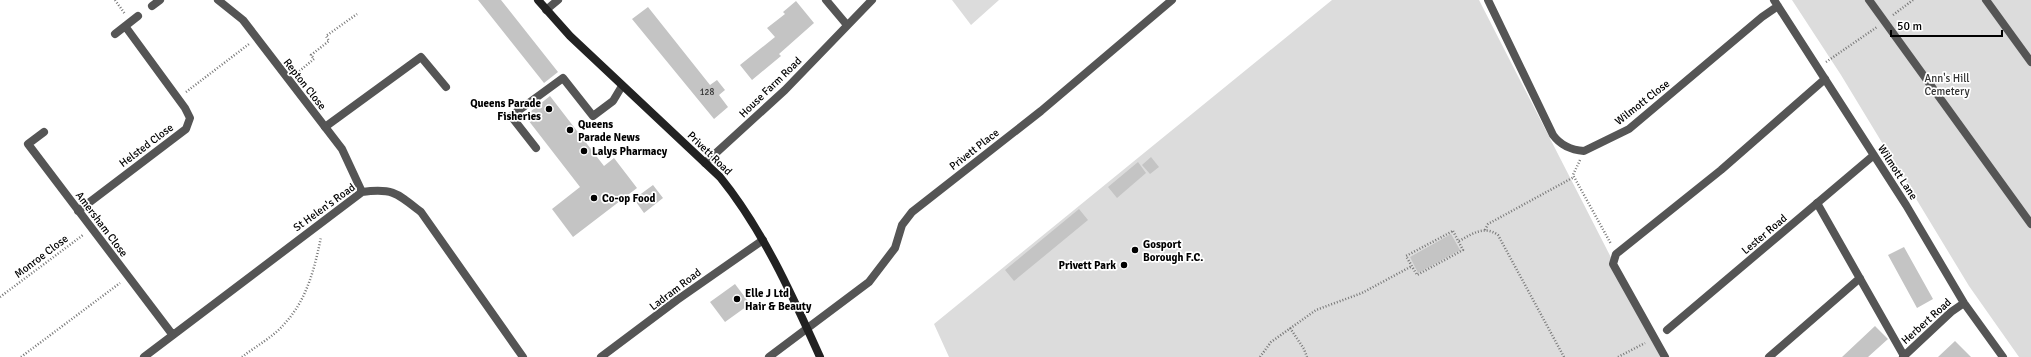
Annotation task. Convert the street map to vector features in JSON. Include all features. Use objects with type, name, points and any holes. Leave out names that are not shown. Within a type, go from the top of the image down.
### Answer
[{"type":"main road","name":"Privett Road","points":[[538,0],[546,10],[622,86],[720,177],[737,198],[763,240],[820,357]]},
{"type":"street","points":[[152,6],[160,0]]},
{"type":"street","name":"Repton Close","points":[[218,0],[243,20],[342,149],[362,192]]},
{"type":"street","points":[[546,10],[558,0]]},
{"type":"street","points":[[826,0],[847,25]]},
{"type":"street","name":"House Farm Road","points":[[705,163],[785,90],[872,0]]},
{"type":"street","name":"Privett Place","points":[[769,357],[873,278],[895,248],[902,224],[912,212],[1041,111],[1172,0]]},
{"type":"street","points":[[1488,0],[1553,135],[1558,142],[1567,147],[1584,151]]},
{"type":"street","points":[[1869,0],[2031,224]]},
{"type":"street","points":[[1986,0],[2031,62]]},
{"type":"street","name":"Wilmott Close","points":[[1584,151],[1629,129],[1762,17],[1776,3]]},
{"type":"street","name":"Wilmott Lane","points":[[1776,3],[1874,155],[1964,303],[2003,357]]},
{"type":"street","points":[[115,34],[131,21]]},
{"type":"street","name":"Helsted Close","points":[[78,211],[186,129],[190,118],[131,21]]},
{"type":"street","points":[[325,127],[421,57],[446,87]]},
{"type":"street","points":[[536,148],[511,116],[563,78],[593,116],[613,101],[622,86]]},
{"type":"street","points":[[1665,357],[1613,264],[1616,254],[1721,170],[1825,79]]},
{"type":"street","name":"Amersham Close","points":[[44,132],[28,144],[172,334]]},
{"type":"street","name":"Lester Road","points":[[1654,338],[1667,330],[1874,155]]},
{"type":"street","name":"St Helen's Road","points":[[144,357],[172,334],[362,192],[382,189],[400,195],[421,212],[523,357]]},
{"type":"street","points":[[1817,203],[1903,357]]},
{"type":"street","name":"Ladram Road","points":[[601,357],[706,279],[763,240]]},
{"type":"street","points":[[1769,357],[1860,278]]},
{"type":"street","name":"Herbert Road","points":[[1903,357],[1951,312],[1964,303]]},
{"type":"path","points":[[114,0],[131,21]]},
{"type":"path","points":[[1818,68],[1884,22],[1912,0]]},
{"type":"path","points":[[288,80],[314,59],[311,55],[329,41],[326,36],[357,14]]},
{"type":"path","points":[[178,98],[256,38]]},
{"type":"path","points":[[1584,151],[1573,175],[1616,254]]},
{"type":"path","points":[[1485,230],[1488,224],[1574,177]]},
{"type":"path","points":[[242,357],[285,324],[299,306],[316,264],[324,220]]},
{"type":"path","name":"Monroe Close","points":[[0,297],[91,228]]},
{"type":"path","points":[[1459,241],[1477,231],[1485,230],[1494,232],[1502,239],[1564,357]]},
{"type":"path","points":[[1453,231],[1459,241],[1463,250],[1417,275],[1406,256],[1453,231]]},
{"type":"path","points":[[1260,357],[1271,342],[1316,310],[1362,293],[1412,266]]},
{"type":"path","points":[[21,357],[129,277]]},
{"type":"path","points":[[1290,328],[1304,348],[1307,357]]},
{"type":"path","points":[[1618,357],[1654,338]]},
{"type":"green space","points":[[952,0],[999,0],[971,25]]},
{"type":"green space","points":[[1332,0],[1479,0],[1662,357],[949,357],[934,324]]},
{"type":"green space","name":"Ann's Hill Cemetery","points":[[1792,0],[2031,0],[2031,357],[2019,357],[1969,286],[1841,75]]},
{"type":"building","points":[[478,0],[501,0],[558,72],[544,83]]},
{"type":"building","points":[[796,1],[814,23],[779,54],[781,56],[752,80],[740,65],[775,37],[767,28],[785,14],[783,12]]},
{"type":"building","points":[[648,7],[710,85],[717,80],[725,90],[719,95],[728,107],[714,119],[632,19]]},
{"type":"building","points":[[550,96],[604,166],[614,158],[637,188],[573,237],[552,209],[580,187],[525,116]]},
{"type":"building","points":[[1151,157],[1159,167],[1150,174],[1142,165]]},
{"type":"building","points":[[1138,162],[1146,173],[1117,198],[1108,187]]},
{"type":"building","points":[[653,185],[663,198],[644,213],[634,199]]},
{"type":"building","points":[[1079,209],[1088,220],[1014,281],[1005,270]]},
{"type":"building","points":[[1451,234],[1460,250],[1418,273],[1410,257]]},
{"type":"building","points":[[1904,247],[1933,299],[1917,308],[1888,255]]},
{"type":"building","points":[[735,284],[750,304],[725,322],[710,302]]},
{"type":"building","points":[[1875,326],[1888,339],[1868,357],[1842,357]]},
{"type":"building","points":[[1955,341],[1971,357],[1938,357]]},
{"type":"place","name":"Queens Parade Fisheries","points":[[549,109]]},
{"type":"place","name":"Queens Parade News","points":[[570,130]]},
{"type":"place","name":"Lalys Pharmacy","points":[[584,151]]},
{"type":"place","name":"Co-op Food","points":[[594,198]]},
{"type":"place","name":"Gosport Borough F.C.","points":[[1135,250]]},
{"type":"place","name":"Privett Park","points":[[1124,265]]},
{"type":"place","name":"Elle J Ltd Hair & Beauty","points":[[737,299]]}]
